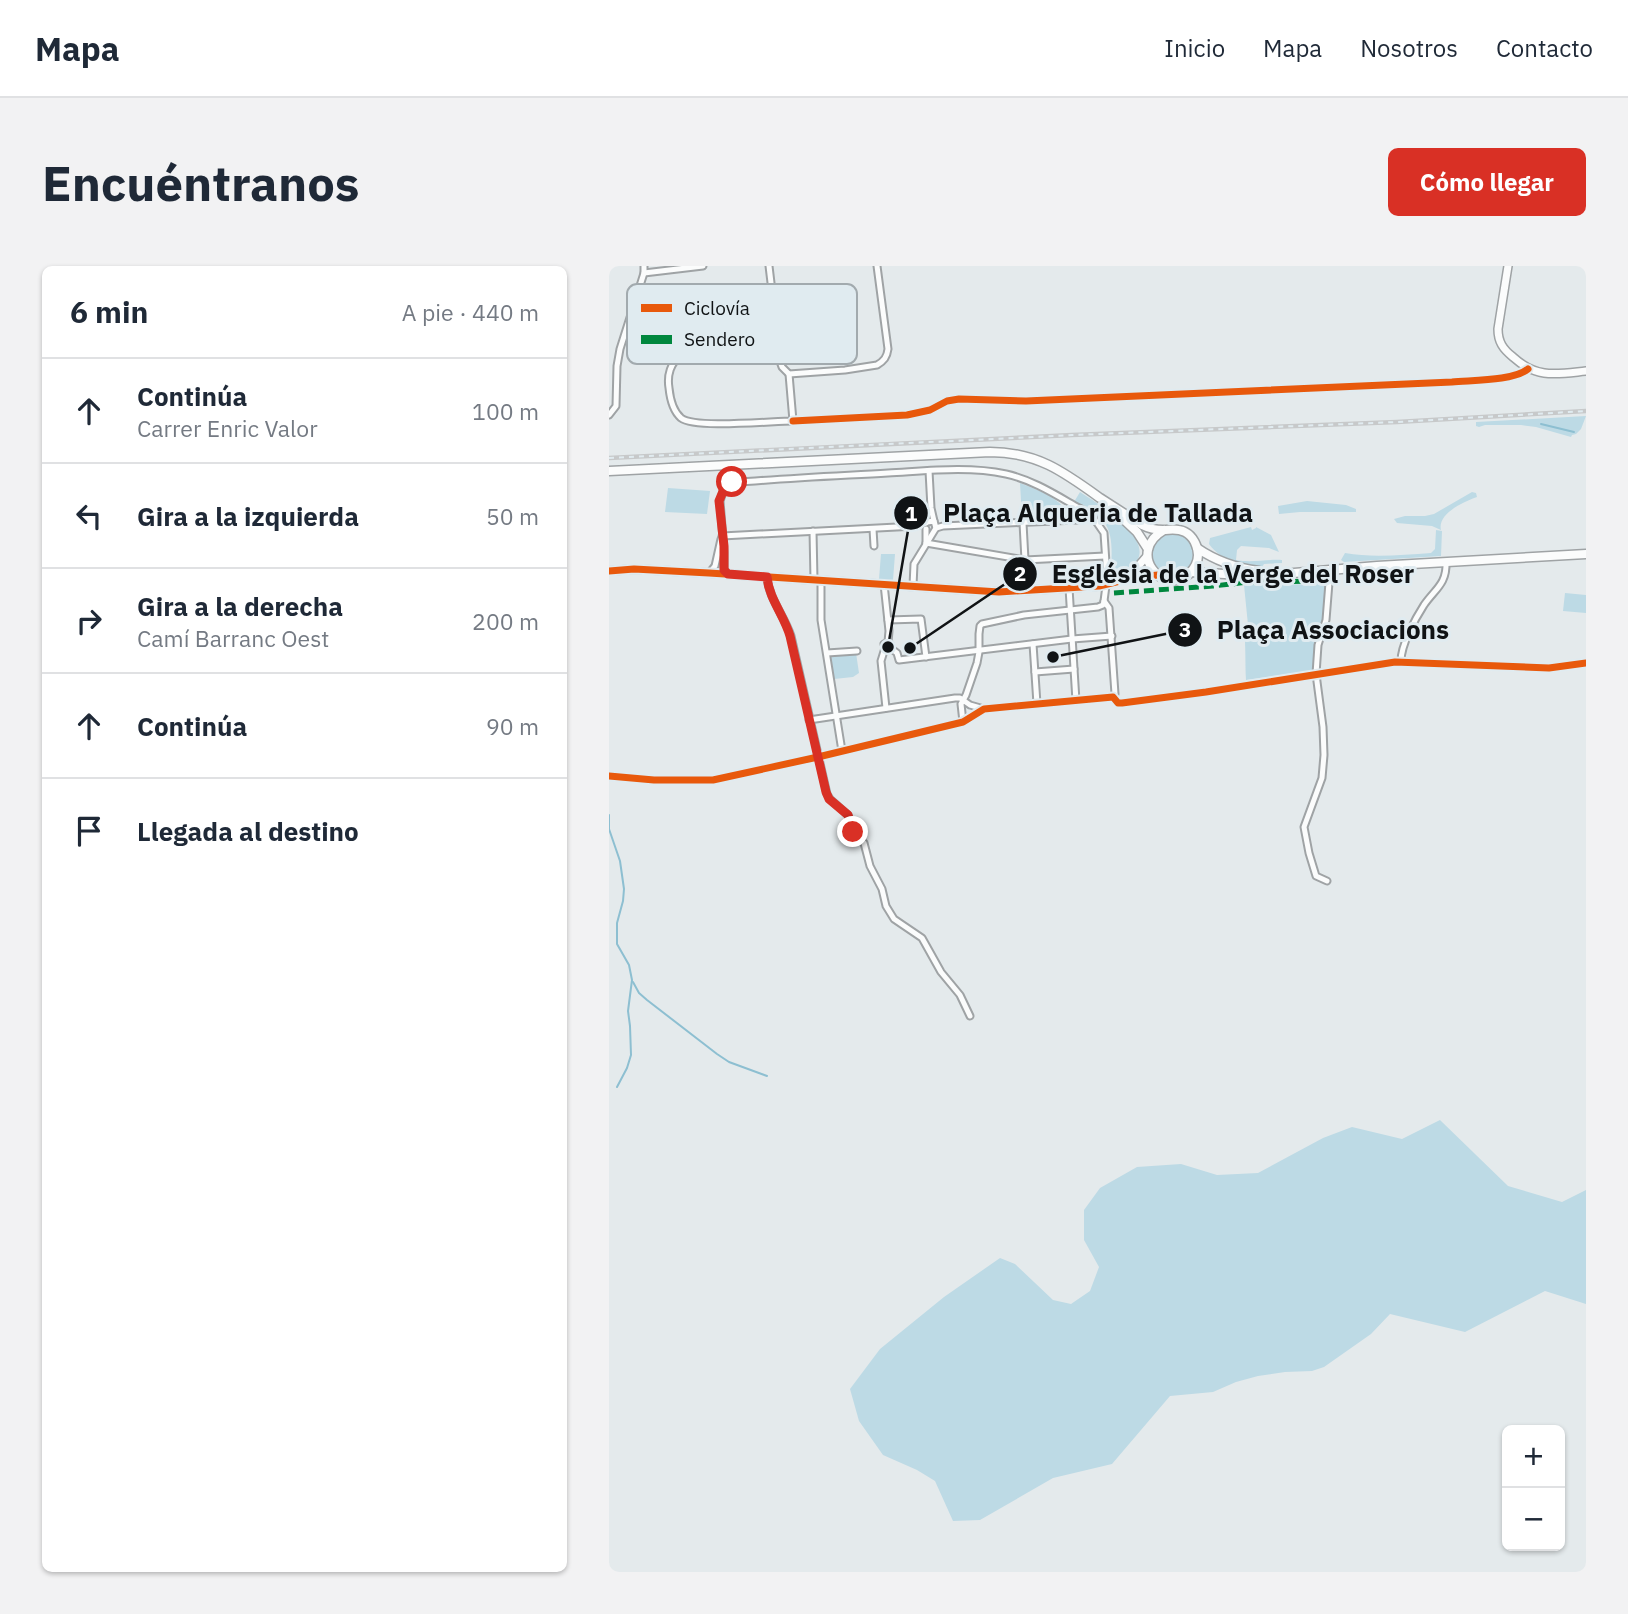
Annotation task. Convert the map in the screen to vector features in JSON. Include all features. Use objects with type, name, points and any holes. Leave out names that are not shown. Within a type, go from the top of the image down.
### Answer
[{"type":"main road","points":[[609,471],[1001,452],[1022,455],[1043,462],[1069,476],[1142,525],[1185,532],[1197,548],[1198,557],[1191,572],[1185,577],[1171,580],[1158,575],[1149,563],[1147,552],[1137,532],[1105,501]]},
{"type":"main road","points":[[1147,552],[1151,541],[1164,530]]},
{"type":"main road","points":[[1197,548],[1216,561],[1244,569],[1279,573]]},
{"type":"main road","points":[[1191,572],[1259,576],[1586,554]]},
{"type":"street","points":[[644,270],[703,266]]},
{"type":"street","points":[[769,266],[771,284]]},
{"type":"street","points":[[789,374],[845,370],[877,365],[884,360],[888,349],[877,266]]},
{"type":"street","points":[[1509,266],[1498,324],[1498,339],[1509,354],[1536,372],[1552,374],[1586,371]]},
{"type":"street","points":[[609,415],[616,406],[617,366],[627,326]]},
{"type":"street","points":[[674,364],[669,378],[675,411],[682,419],[699,423],[907,415],[959,399],[1051,400],[1439,382],[1507,377],[1522,374],[1528,369]]},
{"type":"street","points":[[781,364],[789,374],[793,421]]},
{"type":"street","points":[[913,586],[914,564],[926,543],[930,525],[929,471]]},
{"type":"street","points":[[728,574],[724,570],[719,501],[724,489],[732,482],[971,471],[1009,475],[1041,486],[1081,509],[1095,520],[1105,537],[1107,583],[1103,606],[1024,615],[983,623],[980,626],[977,663],[961,707],[963,722]]},
{"type":"street","points":[[1059,521],[1074,509],[1081,509]]},
{"type":"street","points":[[1078,520],[1084,516],[1081,509]]},
{"type":"street","points":[[1072,513],[1073,518],[1078,520]]},
{"type":"street","points":[[722,536],[1078,520],[1091,521],[1100,526]]},
{"type":"street","points":[[1023,523],[1025,560]]},
{"type":"street","points":[[873,529],[874,546]]},
{"type":"street","points":[[813,531],[821,620],[842,751]]},
{"type":"street","points":[[709,573],[715,565],[722,536]]},
{"type":"street","points":[[926,543],[1025,560],[1105,556]]},
{"type":"street","points":[[609,571],[635,569],[873,581],[999,592],[1099,586],[1134,570],[1147,552]]},
{"type":"street","points":[[1401,662],[1403,649],[1419,614],[1445,578],[1446,562]]},
{"type":"street","points":[[1327,881],[1316,876],[1304,827],[1322,778],[1323,727],[1316,674],[1318,645],[1326,620],[1330,570]]},
{"type":"street","points":[[1107,583],[1158,575]]},
{"type":"street","points":[[767,577],[770,592],[783,615],[790,636],[829,799],[848,815],[855,836],[864,843],[870,866],[894,919],[922,938],[941,972],[960,995],[970,1016]]},
{"type":"street","points":[[884,584],[889,631],[881,661],[886,708]]},
{"type":"street","points":[[1069,588],[1076,701]]},
{"type":"street","points":[[1104,601],[1109,608],[1112,636],[1113,697]]},
{"type":"street","points":[[888,620],[921,619],[926,657]]},
{"type":"street","points":[[887,646],[897,653],[901,660],[1112,636]]},
{"type":"street","points":[[1033,643],[1037,704]]},
{"type":"street","points":[[827,653],[857,651]]},
{"type":"street","points":[[1113,697],[1122,703],[1401,662],[1549,668],[1586,663]]},
{"type":"street","points":[[1035,672],[1074,669]]},
{"type":"street","points":[[818,757],[963,722],[984,709],[1113,697]]},
{"type":"street","points":[[809,720],[955,698],[984,709]]},
{"type":"street","points":[[965,701],[970,718]]},
{"type":"shaded area","points":[[1586,416],[1581,429],[1571,437],[1521,425],[1476,426],[1476,422]]},
{"type":"shaded area","points":[[1020,483],[1053,498],[1066,512],[1059,517],[1022,518]]},
{"type":"shaded area","points":[[668,488],[710,491],[707,514],[665,512]]},
{"type":"shaded area","points":[[1080,492],[1112,514],[1133,536],[1139,547],[1139,557],[1131,567],[1111,576],[1112,547],[1107,526],[1089,510],[1074,502]]},
{"type":"shaded area","points":[[1472,492],[1476,493],[1477,497],[1458,505],[1447,514],[1441,524],[1441,530],[1432,526],[1397,523],[1394,519],[1434,514]]},
{"type":"shaded area","points":[[1307,501],[1346,505],[1356,509],[1356,512],[1279,514],[1278,506]]},
{"type":"shaded area","points":[[1251,527],[1252,530],[1256,527],[1271,535],[1279,552],[1269,548],[1241,546],[1237,550],[1236,560],[1282,560],[1282,563],[1264,564],[1262,567],[1240,563],[1220,555],[1209,544],[1210,538]]},
{"type":"shaded area","points":[[1436,530],[1442,531],[1441,556],[1344,562],[1341,560],[1345,553],[1376,556],[1431,553],[1435,549]]},
{"type":"shaded area","points":[[1172,533],[1187,539],[1193,554],[1187,569],[1172,575],[1157,569],[1151,554],[1157,539]]},
{"type":"shaded area","points":[[881,554],[895,554],[893,580],[879,579]]},
{"type":"shaded area","points":[[1325,584],[1321,632],[1316,632],[1314,670],[1246,680],[1244,630],[1248,625],[1244,585]]},
{"type":"shaded area","points":[[1565,593],[1586,595],[1586,613],[1563,611]]},
{"type":"shaded area","points":[[856,653],[859,673],[853,677],[834,679],[831,655]]},
{"type":"shaded area","points":[[1440,1120],[1508,1186],[1562,1202],[1586,1190],[1586,1304],[1545,1291],[1465,1332],[1390,1314],[1371,1334],[1324,1367],[1312,1371],[1258,1376],[1213,1392],[1170,1396],[1112,1464],[1053,1478],[980,1520],[953,1521],[935,1481],[883,1455],[859,1421],[850,1389],[880,1349],[944,1297],[1000,1258],[1015,1264],[1053,1300],[1071,1304],[1090,1291],[1099,1267],[1084,1240],[1084,1210],[1100,1188],[1137,1167],[1181,1164],[1217,1175],[1258,1173],[1323,1138],[1352,1127],[1402,1139]]},
{"type":"waterway","points":[[1541,424],[1574,432]]},
{"type":"waterway","points":[[609,815],[609,829],[620,861],[624,889],[617,923],[617,944],[629,965],[632,980],[628,1011],[631,1055],[617,1087]]},
{"type":"waterway","points":[[633,982],[647,1000],[717,1054],[729,1062],[767,1076]]},
{"type":"railway","points":[[609,458],[1586,411]]},
{"type":"marked path","points":[[1114,593],[1249,582],[1330,581]]},
{"type":"cycle path","points":[[793,421],[907,415],[959,399],[1026,401],[1452,382],[1503,378],[1528,369]]},
{"type":"cycle path","points":[[609,571],[634,569],[709,573],[999,592],[1099,586],[1158,575]]},
{"type":"cycle path","points":[[609,776],[654,780],[713,780],[963,722],[984,709],[1113,697],[1118,703],[1122,703],[1395,662],[1549,668],[1586,663]]},
{"type":"place","name":"Plaça Alqueria de Tallada","points":[[888,647]]},
{"type":"place","name":"Església de la Verge del Roser","points":[[910,648]]},
{"type":"place","name":"Plaça Associacions","points":[[1053,657]]},
{"type":"route","points":[[732,482],[724,489],[719,501],[724,570],[728,574],[767,577],[770,592],[783,615],[790,636],[826,792],[829,799],[848,815],[853,832]]}]
